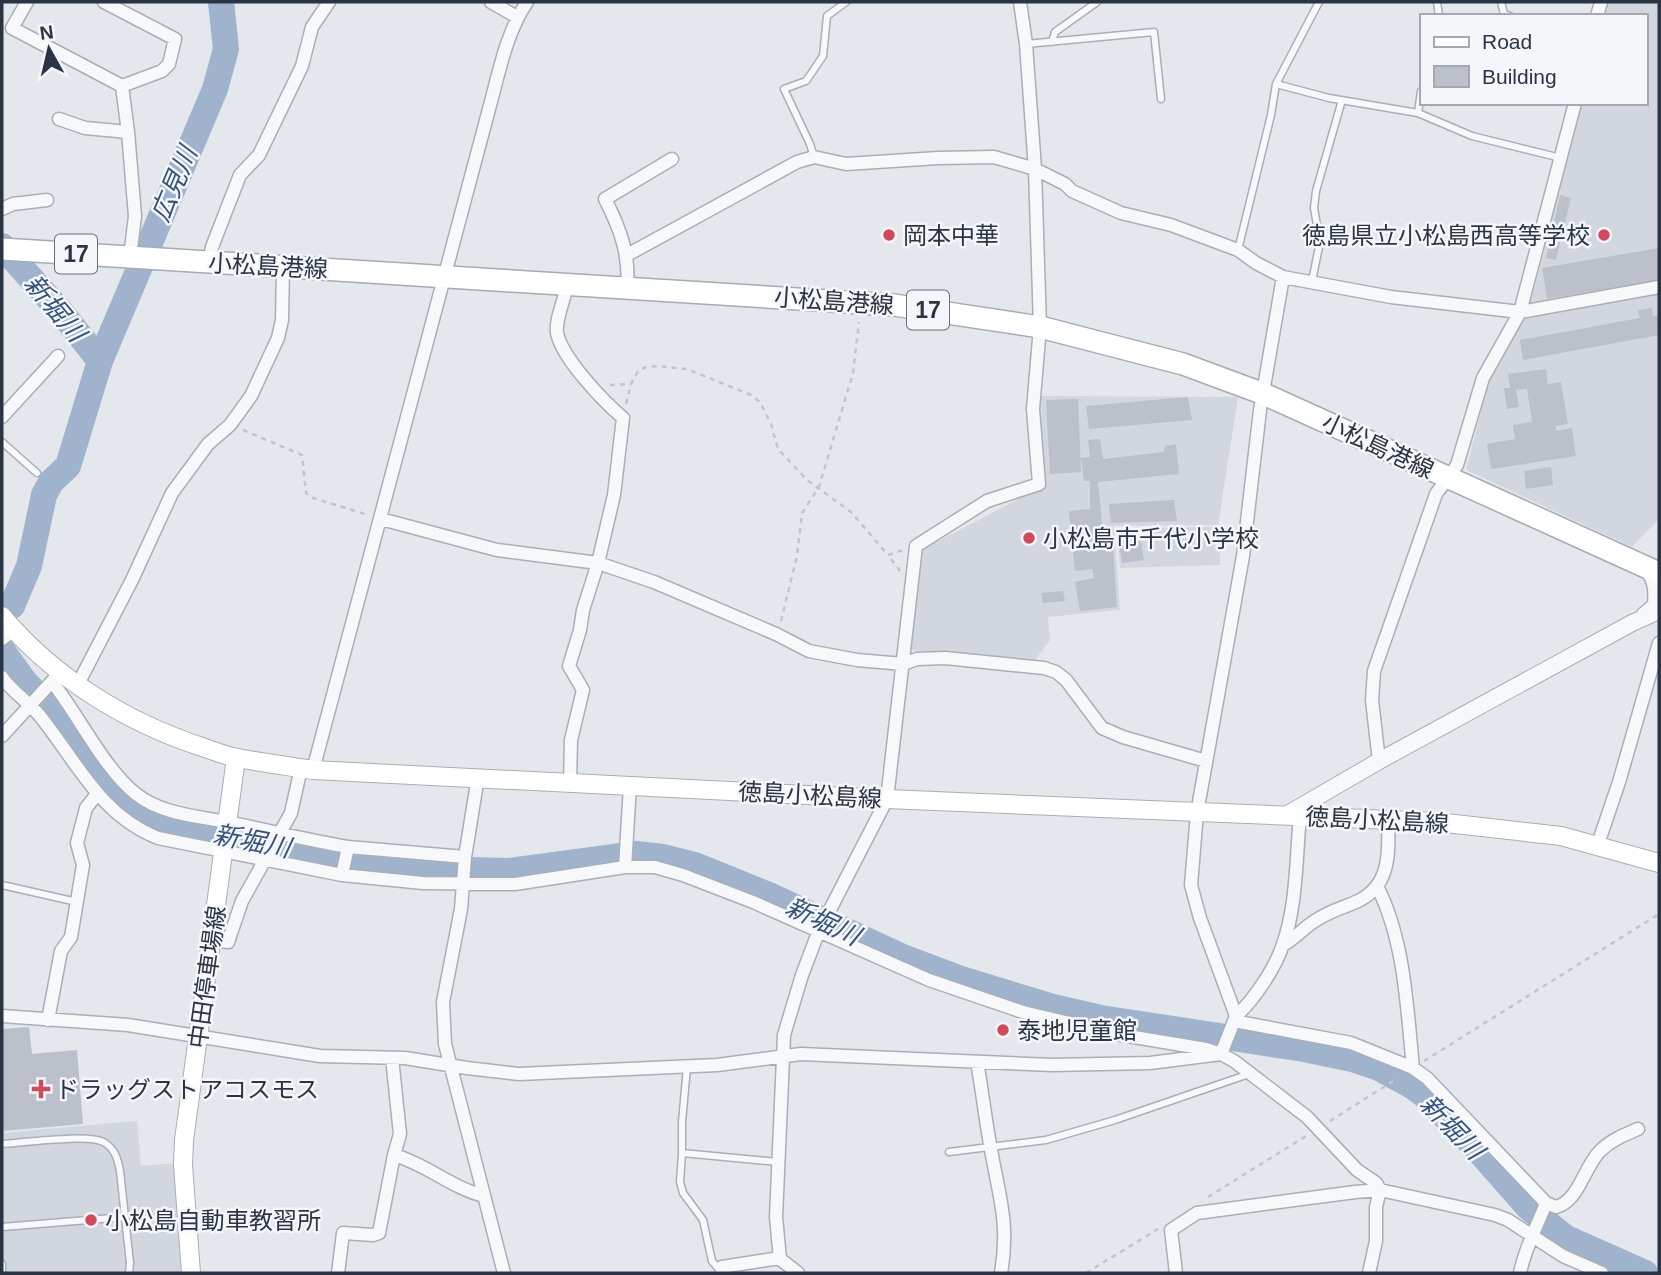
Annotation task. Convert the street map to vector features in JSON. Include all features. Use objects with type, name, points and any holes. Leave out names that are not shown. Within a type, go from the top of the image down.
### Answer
[{"type":"main road","name":"小松島港線","points":[[9,249],[894,305],[1040,327],[1183,364],[1264,394],[1651,570]]},
{"type":"main road","name":"徳島小松島線","points":[[2,616],[6,636],[36,653],[53,680],[78,684],[163,734],[236,758],[307,769],[887,799],[1493,826],[1598,844],[1659,863]]},
{"type":"main road","points":[[228,825],[236,758]]},
{"type":"main road","name":"中田停車場線","points":[[191,1273],[183,1165],[184,1140],[228,825]]},
{"type":"street","points":[[27,2],[12,28],[122,86],[162,71],[169,64],[175,39],[104,2]]},
{"type":"street","points":[[209,263],[212,247],[240,174],[259,155],[302,66],[312,27],[329,2]]},
{"type":"street","points":[[491,2],[517,17]]},
{"type":"street","points":[[212,940],[228,942],[242,901],[291,813],[307,769],[381,519],[503,59],[517,17],[527,2]]},
{"type":"street","points":[[780,1259],[776,1217],[784,1035],[802,975],[820,931],[887,799],[916,546],[987,501],[1039,484],[1033,409],[1040,327],[1035,169],[1026,44],[1020,2]]},
{"type":"street","points":[[122,86],[138,258]]},
{"type":"street","points":[[1379,761],[1372,700],[1374,671],[1436,494],[1457,465],[1483,378],[1520,312],[1574,105]]},
{"type":"street","points":[[59,119],[85,128],[128,132]]},
{"type":"street","points":[[626,255],[797,162],[814,157],[846,164],[994,157],[1035,169],[1065,184],[1072,191],[1121,213],[1171,225],[1238,250],[1283,277],[1391,297],[1520,312],[1659,287]]},
{"type":"street","points":[[627,288],[629,270],[626,255],[619,227],[605,199],[672,159]]},
{"type":"street","points":[[2,209],[13,204],[47,200]]},
{"type":"street","points":[[78,684],[132,580],[172,493],[208,444],[230,425],[251,396],[278,338],[282,320],[283,267]]},
{"type":"street","points":[[1234,1021],[1191,885],[1197,813],[1243,556],[1260,410],[1283,277]]},
{"type":"street","points":[[567,285],[557,334],[579,373],[594,387],[604,402],[623,418],[614,495],[569,666],[583,690],[571,740],[570,783]]},
{"type":"street","points":[[2,416],[58,356]]},
{"type":"street","points":[[381,519],[497,550],[598,563],[654,582],[776,634],[809,651],[856,660],[903,664],[917,659],[945,658],[1044,668],[1056,672],[1066,680],[1102,728],[1123,737],[1206,761]]},
{"type":"street","points":[[1632,623],[1654,605],[1655,592],[1651,570]]},
{"type":"street","points":[[1223,1051],[1234,1021],[1256,993],[1283,945],[1291,909],[1293,816],[1379,761],[1632,623],[1659,611]]},
{"type":"street","points":[[1598,844],[1653,690],[1659,643]]},
{"type":"street","points":[[2,677],[33,703],[112,811],[142,832],[158,838],[343,872],[464,882],[515,884],[625,865],[655,867],[684,875],[753,902],[929,980],[1023,1012],[1116,1034],[1223,1051],[1249,1074],[1291,1104],[1318,1128],[1357,1170],[1376,1183],[1380,1190],[1376,1207],[1376,1241],[1369,1273]]},
{"type":"street","points":[[2,736],[53,680],[119,776],[136,794],[169,810],[278,837],[347,850],[465,860]]},
{"type":"street","points":[[478,777],[465,860],[461,909],[443,1002],[445,1044],[504,1273]]},
{"type":"street","points":[[625,865],[630,786]]},
{"type":"street","points":[[48,1020],[61,951],[71,937],[77,902],[83,865],[77,843],[86,808],[97,794]]},
{"type":"street","points":[[1283,945],[1318,918],[1361,900],[1378,888],[1389,846],[1388,820]]},
{"type":"street","points":[[343,872],[347,850]]},
{"type":"street","points":[[1378,888],[1386,904],[1398,950],[1413,1068]]},
{"type":"street","points":[[2,1016],[128,1025],[320,1056],[392,1058],[519,1074],[687,1067],[782,1056],[820,1055],[1052,1065],[1150,1062],[1223,1051]]},
{"type":"street","points":[[1234,1021],[1351,1043],[1413,1068],[1436,1087],[1545,1204],[1556,1207],[1568,1202],[1598,1153],[1612,1140],[1638,1129]]},
{"type":"street","points":[[338,1273],[343,1233],[379,1233],[400,1134],[392,1058]]},
{"type":"street","points":[[978,1062],[990,1145],[1005,1216],[1006,1235],[1001,1273]]},
{"type":"street","points":[[394,1155],[410,1159],[468,1192],[484,1196]]},
{"type":"street","points":[[1176,1273],[1171,1230],[1197,1213],[1380,1190],[1495,1214],[1534,1232],[1563,1256],[1602,1273]]},
{"type":"street","points":[[1520,1273],[1545,1204]]},
{"type":"street","points":[[722,1270],[780,1259],[798,1273]]},
{"type":"lane","points":[[814,157],[784,89],[806,81],[823,56],[827,16],[846,2]]},
{"type":"lane","points":[[1052,42],[1055,32],[1097,2]]},
{"type":"lane","points":[[1238,250],[1276,84],[1319,2]]},
{"type":"lane","points":[[1026,44],[1154,32],[1161,100]]},
{"type":"lane","points":[[1276,84],[1342,100],[1418,113],[1472,136],[1561,158]]},
{"type":"lane","points":[[1418,113],[1420,98]]},
{"type":"lane","points":[[1311,281],[1320,242],[1314,208],[1316,191],[1342,100]]},
{"type":"lane","points":[[2,442],[37,472]]},
{"type":"lane","points":[[2,885],[77,902]]},
{"type":"lane","points":[[687,1067],[680,1182],[682,1193],[703,1220],[712,1261],[722,1270]]},
{"type":"lane","points":[[948,1152],[1046,1140],[1115,1120],[1249,1074]]},
{"type":"lane","points":[[2,1144],[88,1138],[104,1142],[117,1157],[130,1263],[128,1273]]},
{"type":"lane","points":[[682,1153],[778,1162]]},
{"type":"lane","points":[[2,1227],[125,1217]]},
{"type":"lane","points":[[2,1264],[2,1273]]},
{"type":"path","points":[[776,634],[797,556],[803,513],[819,487],[853,373],[861,303]]},
{"type":"path","points":[[623,418],[631,384],[638,371],[646,367],[687,369],[751,395],[760,402],[771,424],[778,449],[807,480],[851,512],[888,555]]},
{"type":"path","points":[[594,387],[631,384]]},
{"type":"path","points":[[230,425],[302,456],[306,493],[310,497],[381,519]]},
{"type":"path","points":[[1413,1068],[1659,914]]},
{"type":"path","points":[[1199,1203],[1391,1082]]},
{"type":"path","points":[[1086,1273],[1164,1225]]},
{"type":"shaded area","name":"徳島県立小松島西高等学校","points":[[1607,2],[1659,2],[1659,519],[1632,547],[1466,470],[1488,384],[1535,287],[1580,105],[1647,105],[1647,14],[1604,14]]},
{"type":"shaded area","name":"小松島市千代小学校","points":[[1041,396],[1238,397],[1218,525],[1114,526],[1120,610],[1048,617],[1050,640],[1035,660],[911,650],[920,551],[1043,486]]},
{"type":"shaded area","points":[[1220,527],[1220,565],[1120,568],[1117,528]]},
{"type":"shaded area","name":"小松島自動車教習所","points":[[137,1121],[141,1166],[178,1163],[184,1273],[2,1273],[2,1133]]},
{"type":"building","points":[[1560,195],[1571,198],[1556,260],[1546,258]]},
{"type":"building","points":[[1659,248],[1659,280],[1547,299],[1542,268]]},
{"type":"building","points":[[1652,308],[1653,316],[1659,315],[1659,335],[1523,360],[1520,340],[1640,318],[1638,310]]},
{"type":"building","points":[[1546,369],[1548,384],[1561,382],[1568,424],[1556,426],[1556,431],[1572,428],[1576,456],[1491,469],[1487,444],[1515,439],[1513,425],[1532,422],[1527,389],[1516,390],[1519,407],[1507,409],[1504,388],[1510,388],[1508,374]]},
{"type":"building","points":[[1188,397],[1192,420],[1089,429],[1086,406]]},
{"type":"building","points":[[1078,399],[1081,472],[1050,474],[1046,400]]},
{"type":"building","points":[[1100,439],[1103,459],[1164,452],[1165,446],[1176,444],[1179,474],[1098,482],[1103,533],[1112,531],[1117,607],[1080,611],[1075,582],[1094,578],[1092,569],[1075,571],[1069,511],[1090,509],[1090,481],[1084,481],[1081,458],[1090,457],[1088,440]]},
{"type":"building","points":[[1551,467],[1553,485],[1526,489],[1524,471]]},
{"type":"building","points":[[1174,500],[1177,521],[1111,523],[1109,504]]},
{"type":"building","points":[[1140,536],[1144,560],[1122,563],[1118,538]]},
{"type":"building","points":[[1063,591],[1065,601],[1043,603],[1041,593]]},
{"type":"building","name":"ドラッグストアコスモス","points":[[29,1027],[32,1054],[77,1050],[83,1124],[2,1131],[2,1029]]},
{"type":"waterway","name":"広見川","points":[[12,606],[29,566],[44,495],[51,482],[68,466],[100,361],[215,89],[226,49],[221,2]]},
{"type":"waterway","name":"新堀川","points":[[2,246],[100,361]]},
{"type":"waterway","name":"新堀川","points":[[2,650],[108,784],[134,811],[164,824],[307,855],[390,868],[509,871],[636,854],[663,857],[695,865],[769,895],[905,958],[961,979],[1053,1007],[1101,1018],[1304,1049],[1352,1059],[1379,1068],[1423,1094],[1528,1207],[1566,1238],[1645,1273]]},
{"type":"place","name":"岡本中華","points":[[889,235]]},
{"type":"place","name":"徳島県立小松島西高等学校","points":[[1604,235]]},
{"type":"place","name":"小松島市千代小学校","points":[[1029,538]]},
{"type":"place","name":"泰地児童館","points":[[1003,1030]]},
{"type":"place","name":"ドラッグストアコスモス","points":[[41,1089]]},
{"type":"place","name":"小松島自動車教習所","points":[[91,1220]]}]
